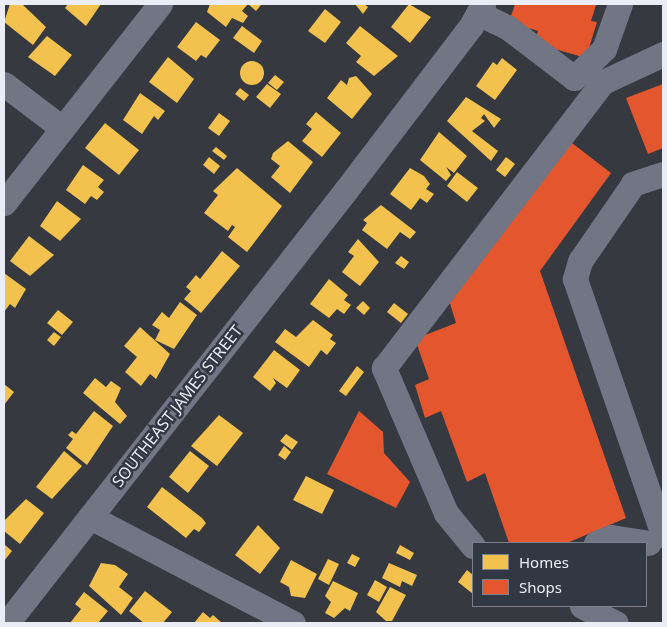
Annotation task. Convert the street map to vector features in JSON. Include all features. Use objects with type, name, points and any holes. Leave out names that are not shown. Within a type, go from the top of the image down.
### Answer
[{"type":"street","points":[[4,204],[160,4]]},
{"type":"street","points":[[480,8],[574,78],[604,49],[620,4]]},
{"type":"street","name":"SOUTHEAST JAMES STREET","points":[[7,623],[346,190],[480,8]]},
{"type":"street","points":[[472,545],[446,513],[384,368],[603,82],[663,54]]},
{"type":"street","points":[[4,84],[62,128]]},
{"type":"street","points":[[598,542],[611,537],[656,539],[575,279],[580,261],[633,184],[663,174]]},
{"type":"street","points":[[90,517],[293,623]]},
{"type":"street","points":[[584,607],[616,623]]},
{"type":"building: Homes","points":[[10,4],[22,4],[46,27],[33,45],[4,22]]},
{"type":"building: Homes","points":[[68,4],[101,4],[86,26],[65,8]]},
{"type":"building: Homes","points":[[210,4],[248,4],[242,11],[248,16],[243,23],[232,18],[226,27],[207,12]]},
{"type":"building: Homes","points":[[248,4],[260,4],[261,5],[256,11]]},
{"type":"building: Homes","points":[[355,4],[364,4],[368,7],[363,14]]},
{"type":"building: Homes","points":[[409,4],[431,17],[410,43],[391,27]]},
{"type":"building: Homes","points":[[325,9],[341,22],[325,43],[308,31]]},
{"type":"building: Homes","points":[[196,22],[220,40],[206,58],[201,55],[196,61],[177,47]]},
{"type":"building: Homes","points":[[242,26],[262,41],[254,53],[233,38]]},
{"type":"building: Homes","points":[[360,26],[398,56],[374,76],[356,62],[361,56],[346,43]]},
{"type":"building: Homes","points":[[47,36],[72,55],[55,76],[28,57]]},
{"type":"building: Homes","points":[[168,57],[194,79],[177,103],[149,82]]},
{"type":"building: Homes","points":[[502,58],[517,70],[495,100],[476,86],[493,62],[497,65]]},
{"type":"building: Homes","points":[[252,61],[261,64],[264,73],[261,82],[252,85],[243,82],[240,73],[243,64]]},
{"type":"building: Homes","points":[[275,75],[284,82],[277,90],[268,83]]},
{"type":"building: Homes","points":[[356,76],[372,94],[352,119],[327,98],[341,80],[347,85],[349,78]]},
{"type":"building: Homes","points":[[267,84],[281,94],[270,108],[256,97]]},
{"type":"building: Homes","points":[[240,88],[249,95],[244,101],[235,94]]},
{"type":"building: Homes","points":[[140,93],[165,111],[158,120],[154,116],[142,134],[123,120]]},
{"type":"building: Homes","points":[[466,97],[501,119],[494,128],[484,114],[481,118],[485,121],[472,131],[498,151],[491,161],[447,121]]},
{"type":"building: Homes","points":[[316,112],[341,133],[322,157],[302,141],[312,129],[306,124]]},
{"type":"building: Homes","points":[[219,113],[230,121],[219,136],[208,128]]},
{"type":"building: Homes","points":[[105,123],[139,150],[119,175],[85,148]]},
{"type":"building: Homes","points":[[439,132],[467,156],[454,173],[446,167],[451,175],[446,181],[420,160]]},
{"type":"building: Homes","points":[[288,141],[313,162],[290,193],[271,177],[280,166],[271,159],[273,153]]},
{"type":"building: Homes","points":[[216,147],[227,156],[224,160],[212,151]]},
{"type":"building: Homes","points":[[209,157],[220,166],[214,174],[203,165]]},
{"type":"building: Homes","points":[[506,157],[515,164],[505,177],[496,170]]},
{"type":"building: Homes","points":[[83,165],[104,180],[98,187],[104,192],[97,200],[91,196],[85,204],[66,190]]},
{"type":"building: Homes","points":[[237,168],[282,206],[247,252],[228,237],[235,227],[232,225],[228,231],[204,213],[218,195],[213,191]]},
{"type":"building: Homes","points":[[410,168],[424,176],[430,184],[426,189],[434,194],[427,203],[420,198],[411,210],[390,194]]},
{"type":"building: Homes","points":[[457,172],[478,188],[467,202],[447,186]]},
{"type":"building: Homes","points":[[57,201],[81,219],[60,241],[40,226]]},
{"type":"building: Homes","points":[[381,205],[416,232],[410,239],[400,232],[387,249],[362,230],[367,223],[363,220]]},
{"type":"building: Homes","points":[[29,236],[54,255],[30,276],[10,261]]},
{"type":"building: Homes","points":[[358,239],[379,262],[360,286],[342,272],[354,256],[348,252]]},
{"type":"building: Homes","points":[[222,251],[240,266],[201,313],[184,299],[191,291],[186,287],[196,275],[200,279]]},
{"type":"building: Homes","points":[[401,256],[409,262],[404,269],[395,263]]},
{"type":"building: Homes","points":[[4,273],[26,289],[15,308],[10,304],[4,312]]},
{"type":"building: Homes","points":[[329,279],[348,295],[344,300],[351,305],[344,314],[337,309],[329,318],[310,304]]},
{"type":"building: Homes","points":[[363,301],[370,308],[364,315],[356,308]]},
{"type":"building: Homes","points":[[180,302],[197,315],[174,349],[155,340],[160,330],[152,325],[162,312],[169,318]]},
{"type":"building: Homes","points":[[394,303],[408,314],[401,323],[387,312]]},
{"type":"building: Homes","points":[[58,310],[73,322],[62,335],[47,323]]},
{"type":"building: Homes","points":[[313,320],[333,335],[330,339],[336,343],[327,355],[321,350],[309,367],[275,342],[285,329],[296,337]]},
{"type":"building: Homes","points":[[140,327],[170,354],[156,379],[150,374],[141,386],[125,372],[137,357],[124,346]]},
{"type":"building: Homes","points":[[54,332],[61,337],[54,346],[47,340]]},
{"type":"building: Homes","points":[[274,350],[300,370],[287,388],[273,378],[276,383],[270,391],[253,377]]},
{"type":"building: Homes","points":[[357,366],[364,372],[346,396],[339,391]]},
{"type":"building: Homes","points":[[95,378],[106,387],[111,381],[121,388],[115,402],[127,416],[120,424],[83,393]]},
{"type":"building: Homes","points":[[4,384],[14,392],[4,405]]},
{"type":"building: Homes","points":[[94,411],[113,426],[87,465],[66,448],[73,439],[68,435],[72,431],[76,434]]},
{"type":"building: Homes","points":[[219,415],[243,433],[217,466],[191,446]]},
{"type":"building: Homes","points":[[286,434],[298,442],[292,450],[280,441]]},
{"type":"building: Homes","points":[[284,446],[291,452],[285,460],[278,455]]},
{"type":"building: Homes","points":[[64,451],[82,466],[52,499],[36,487]]},
{"type":"building: Homes","points":[[190,451],[209,466],[188,493],[169,477]]},
{"type":"building: Homes","points":[[306,476],[334,490],[322,514],[293,500]]},
{"type":"building: Homes","points":[[162,487],[202,518],[206,523],[199,532],[194,529],[186,538],[147,507]]},
{"type":"building: Homes","points":[[26,499],[44,513],[20,544],[4,531],[4,521]]},
{"type":"building: Homes","points":[[258,525],[280,548],[260,574],[235,555]]},
{"type":"building: Homes","points":[[4,544],[12,551],[4,561]]},
{"type":"building: Homes","points":[[400,545],[414,553],[410,560],[396,553]]},
{"type":"building: Homes","points":[[352,554],[360,558],[355,567],[347,563]]},
{"type":"building: Homes","points":[[328,559],[339,564],[329,585],[318,579]]},
{"type":"building: Homes","points":[[291,560],[317,574],[305,598],[291,596],[289,587],[280,582]]},
{"type":"building: Homes","points":[[101,563],[115,565],[128,574],[119,587],[133,598],[121,615],[89,586]]},
{"type":"building: Homes","points":[[389,563],[417,575],[412,586],[402,581],[400,587],[382,578]]},
{"type":"building: Homes","points":[[467,570],[472,574],[472,593],[458,582]]},
{"type":"building: Homes","points":[[375,580],[387,587],[379,602],[367,595]]},
{"type":"building: Homes","points":[[333,581],[358,593],[350,611],[345,608],[334,618],[325,613],[331,602],[325,596]]},
{"type":"building: Homes","points":[[390,587],[406,595],[392,621],[386,621],[376,612]]},
{"type":"building: Homes","points":[[145,591],[172,612],[163,623],[144,623],[129,611]]},
{"type":"building: Homes","points":[[84,592],[108,611],[98,623],[70,623],[81,609],[75,604]]},
{"type":"building: Homes","points":[[203,612],[210,618],[213,615],[221,622],[194,623]]},
{"type":"building: Shops","points":[[515,4],[596,5],[591,21],[597,22],[586,58],[534,43],[538,31],[509,22]]},
{"type":"building: Shops","points":[[663,84],[663,148],[648,154],[626,98]]},
{"type":"building: Shops","points":[[568,140],[611,173],[540,271],[626,518],[569,542],[509,542],[485,473],[467,482],[441,411],[425,418],[415,385],[429,379],[415,339],[456,323],[448,297]]},
{"type":"building: Shops","points":[[359,411],[383,432],[384,453],[410,482],[396,508],[327,474]]}]
